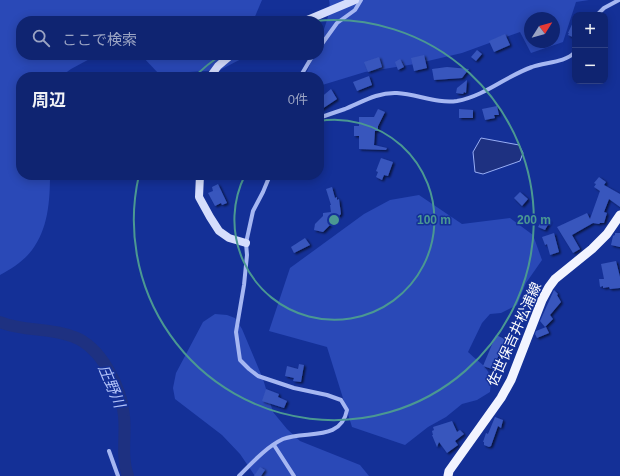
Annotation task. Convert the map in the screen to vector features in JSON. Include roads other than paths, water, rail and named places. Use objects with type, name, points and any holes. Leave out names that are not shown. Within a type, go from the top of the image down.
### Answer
[{"type":"main road","name":"佐世保吉井松浦線","points":[[448,476],[508,386],[548,287],[555,279],[592,249],[607,234],[620,215]]},
{"type":"street","points":[[317,16],[355,0]]},
{"type":"street","points":[[324,41],[337,23],[355,10],[361,0]]},
{"type":"street","points":[[600,12],[604,8],[619,0]]},
{"type":"street","points":[[324,116],[346,109],[378,94],[397,93],[441,101],[456,101],[472,98],[521,70],[566,58],[572,54]]},
{"type":"street","points":[[214,72],[225,60]]},
{"type":"street","points":[[303,72],[310,60]]},
{"type":"street","points":[[200,180],[199,197],[219,231],[229,238],[246,242]]},
{"type":"street","points":[[239,476],[261,454],[290,437],[329,432],[338,427],[346,418],[347,410],[341,400],[327,395],[294,388],[258,376],[240,360],[236,332],[247,255],[246,242],[253,211],[268,180]]},
{"type":"street","points":[[274,445],[294,476]]},
{"type":"street","points":[[109,450],[118,476]]},
{"type":"waterway","name":"庄野川","points":[[0,322],[18,327],[56,332],[74,337],[84,342],[101,359],[114,381],[122,405],[124,416],[125,461],[128,476]]}]
